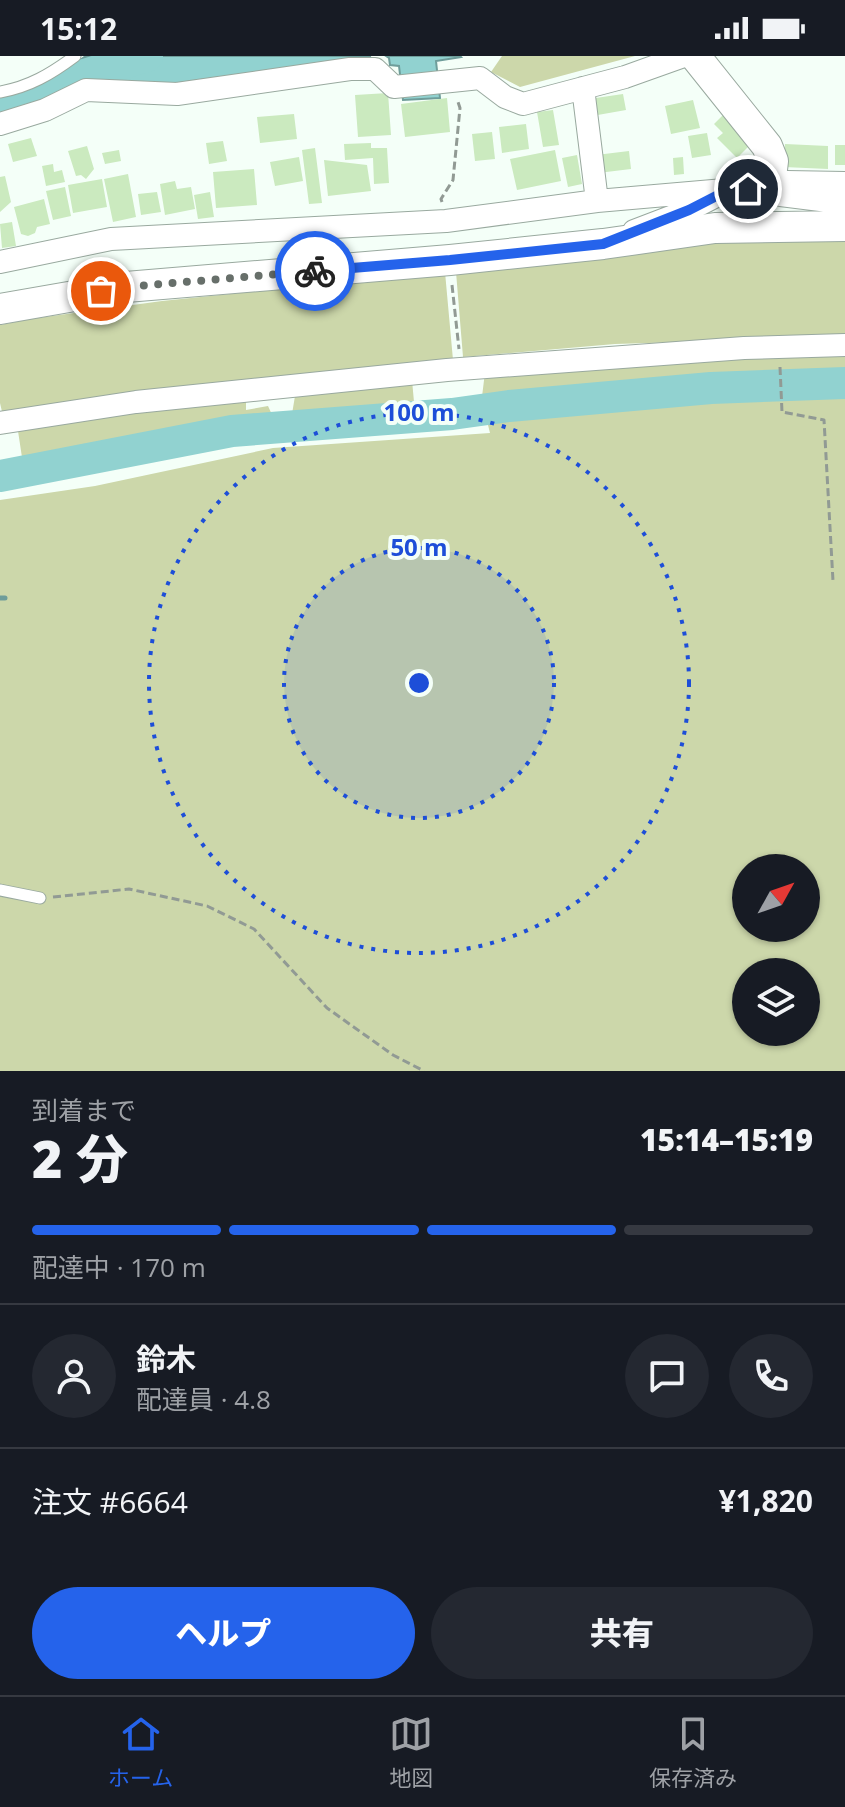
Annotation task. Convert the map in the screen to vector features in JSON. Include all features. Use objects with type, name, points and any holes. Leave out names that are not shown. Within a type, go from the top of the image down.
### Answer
[{"type":"main road","points":[[695,56],[767,146],[773,161],[770,186],[781,191],[845,199]]},
{"type":"main road","points":[[0,309],[126,287],[450,260],[603,244],[715,228],[845,226]]},
{"type":"street","points":[[0,124],[45,110],[86,90],[177,94],[350,69],[375,69],[394,87],[480,78],[505,97],[523,104],[625,77],[684,56]]},
{"type":"street","points":[[583,88],[597,201]]},
{"type":"street","points":[[0,262],[111,239],[446,221],[597,201],[726,191],[787,182],[845,183]]},
{"type":"street","points":[[603,244],[689,210],[726,191]]},
{"type":"street","points":[[0,423],[150,400],[461,369],[623,356],[845,345]]},
{"type":"lane","points":[[0,92],[24,87],[75,56]]},
{"type":"lane","points":[[0,890],[40,898]]},
{"type":"path","points":[[446,221],[441,199],[453,180],[460,108],[451,81]]},
{"type":"path","points":[[450,260],[461,369]]},
{"type":"path","points":[[779,347],[782,412],[824,420],[833,581]]},
{"type":"path","points":[[40,898],[129,889],[207,906],[254,929],[327,1008],[393,1055],[424,1071]]},
{"type":"green space","points":[[502,56],[635,56],[520,87],[491,72]]},
{"type":"green space","points":[[845,233],[845,337],[615,344],[463,357],[456,272],[707,238]]},
{"type":"green space","points":[[445,272],[453,360],[3,416],[0,403],[0,325],[162,301]]},
{"type":"green space","points":[[845,354],[845,378],[679,387],[481,405],[485,372],[720,355]]},
{"type":"green space","points":[[412,380],[415,413],[291,420],[295,396]]},
{"type":"green space","points":[[845,395],[845,1071],[0,1071],[0,500],[95,486],[273,448],[490,433],[487,421],[668,402]]},
{"type":"green space","points":[[246,400],[246,410],[268,406],[274,419],[23,464],[18,431],[99,417]]},
{"type":"water","points":[[92,56],[371,56],[165,85],[85,81],[77,70]]},
{"type":"water","points":[[386,56],[461,57],[436,61],[440,98],[403,100],[399,66],[390,65]]},
{"type":"building","points":[[388,93],[391,135],[358,137],[355,95]]},
{"type":"building","points":[[623,94],[626,110],[592,116],[589,99]]},
{"type":"building","points":[[447,98],[450,132],[405,137],[401,104]]},
{"type":"building","points":[[693,100],[700,128],[671,134],[665,106]]},
{"type":"building","points":[[553,110],[559,145],[543,147],[537,112]]},
{"type":"building","points":[[728,110],[756,139],[737,158],[717,138],[723,133],[714,124]]},
{"type":"building","points":[[294,114],[297,139],[260,143],[257,117]]},
{"type":"building","points":[[526,124],[529,149],[502,153],[499,127]]},
{"type":"building","points":[[492,132],[495,159],[475,161],[472,134]]},
{"type":"building","points":[[707,133],[711,155],[692,158],[688,136]]},
{"type":"building","points":[[31,138],[37,156],[13,162],[8,144]]},
{"type":"building","points":[[223,141],[227,161],[209,164],[206,143]]},
{"type":"building","points":[[371,143],[371,148],[387,148],[389,183],[374,184],[373,158],[345,160],[344,144]]},
{"type":"building","points":[[785,144],[828,146],[828,169],[784,167]]},
{"type":"building","points":[[835,145],[845,145],[845,165],[835,165]]},
{"type":"building","points":[[87,146],[94,169],[86,179],[76,176],[68,151]]},
{"type":"building","points":[[315,148],[322,203],[309,204],[302,150]]},
{"type":"building","points":[[119,150],[121,161],[105,164],[102,153]]},
{"type":"building","points":[[555,150],[561,181],[517,190],[510,159]]},
{"type":"building","points":[[629,151],[631,169],[598,173],[596,155]]},
{"type":"building","points":[[577,155],[582,184],[568,187],[562,158]]},
{"type":"building","points":[[299,157],[303,181],[275,186],[270,162]]},
{"type":"building","points":[[683,157],[684,174],[674,175],[673,158]]},
{"type":"building","points":[[324,160],[367,165],[371,191],[328,196]]},
{"type":"building","points":[[53,164],[54,172],[62,170],[65,182],[46,186],[42,166]]},
{"type":"building","points":[[254,169],[257,205],[216,208],[213,172]]},
{"type":"building","points":[[128,174],[136,217],[113,222],[104,179]]},
{"type":"building","points":[[5,176],[11,202],[0,212],[0,177]]},
{"type":"building","points":[[102,179],[107,207],[73,213],[68,185]]},
{"type":"building","points":[[175,181],[177,189],[191,187],[195,209],[165,215],[160,184]]},
{"type":"building","points":[[65,187],[71,216],[53,220],[46,191]]},
{"type":"building","points":[[157,192],[161,212],[141,215],[138,194]]},
{"type":"building","points":[[210,192],[214,217],[198,219],[194,195]]},
{"type":"building","points":[[44,199],[50,224],[37,227],[35,233],[28,236],[21,234],[14,207]]},
{"type":"building","points":[[12,222],[16,246],[2,248],[0,224]]},
{"type":"waterway","points":[[0,99],[24,94],[47,84],[88,56]]},
{"type":"waterway","points":[[0,110],[50,94],[84,75],[147,56]]},
{"type":"waterway","points":[[0,476],[232,431],[452,414],[711,388],[845,383]]},
{"type":"waterway","points":[[0,598],[5,598]]},
{"type":"way so far","points":[[101,291],[315,271]]},
{"type":"route","points":[[315,271],[603,244],[689,210],[726,191],[748,189]]}]
